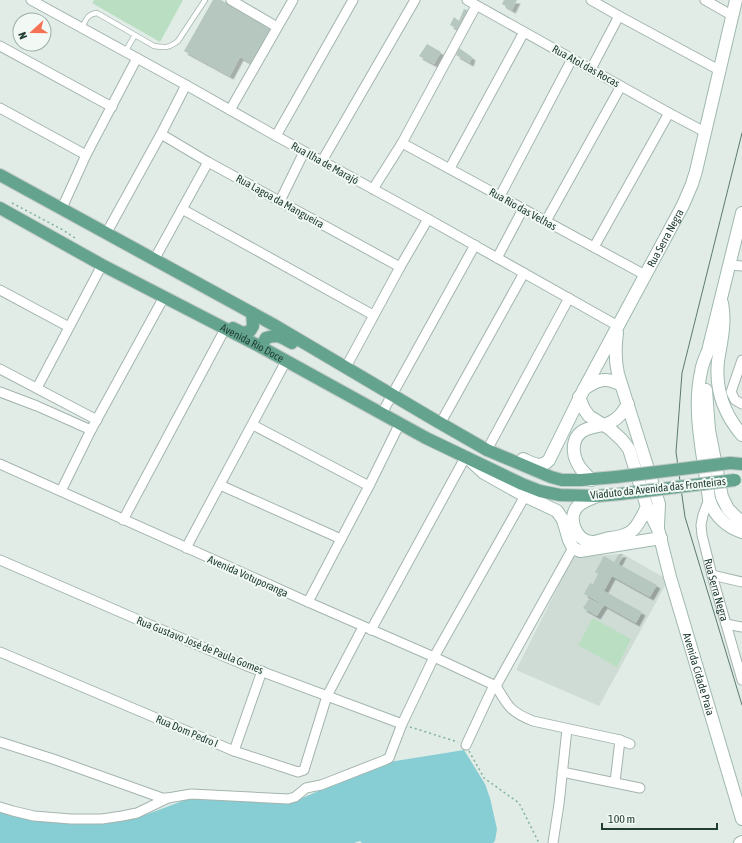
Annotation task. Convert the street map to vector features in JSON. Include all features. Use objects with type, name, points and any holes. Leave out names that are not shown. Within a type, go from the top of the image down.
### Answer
[{"type":"main road","name":"Rua Serra Negra","points":[[490,452],[508,453],[536,465],[545,464],[549,460],[581,393],[689,194],[706,132],[736,0]]},
{"type":"main road","points":[[0,175],[107,232],[154,260],[252,313],[490,452]]},
{"type":"main road","name":"Avenida Rio Doce","points":[[0,208],[102,265],[261,347],[426,438],[505,475]]},
{"type":"main road","points":[[742,213],[708,351],[706,389],[709,430],[722,493],[728,509],[742,521]]},
{"type":"main road","points":[[721,297],[724,320],[717,372],[718,390],[726,411],[735,427],[742,435]]},
{"type":"main road","points":[[168,299],[186,303],[243,333],[250,331],[253,326],[252,313]]},
{"type":"main road","name":"Avenida Cidade Praia","points":[[618,326],[615,345],[615,358],[621,386],[659,504],[660,533],[670,577],[742,819]]},
{"type":"main road","points":[[261,347],[266,338],[273,336],[280,337],[323,361],[334,360]]},
{"type":"main road","points":[[708,351],[700,374],[698,396],[700,433],[709,499],[713,509],[720,519],[730,527],[742,532]]},
{"type":"main road","points":[[604,425],[589,416],[584,409],[581,393],[591,384],[600,381],[611,380],[621,386]]},
{"type":"main road","points":[[591,480],[579,466],[574,454],[576,438],[589,428],[604,425],[618,417],[628,404]]},
{"type":"main road","name":"Avenida Cidade Praia","points":[[604,425],[622,440],[629,449],[647,507],[660,533]]},
{"type":"main road","name":"Viaduto da Avenida das Fronteiras","points":[[490,452],[551,477],[572,480],[591,480],[736,464]]},
{"type":"main road","points":[[466,456],[484,473],[525,496],[557,511],[563,520],[573,548],[580,551],[660,533]]},
{"type":"main road","name":"Viaduto da Avenida das Fronteiras","points":[[505,475],[540,491],[560,495],[597,496],[739,480]]},
{"type":"main road","points":[[597,496],[578,506],[573,518],[574,527],[579,535],[591,542],[629,533],[637,526],[647,507]]},
{"type":"street","name":"Rua Ilha de Marajó","points":[[31,0],[475,245],[618,326]]},
{"type":"street","points":[[231,0],[277,27]]},
{"type":"street","points":[[230,110],[293,0]]},
{"type":"street","points":[[276,136],[353,0]]},
{"type":"street","points":[[322,161],[415,0]]},
{"type":"street","name":"Rua Atol das Rocas","points":[[467,0],[669,113],[706,132]]},
{"type":"street","points":[[591,0],[719,70]]},
{"type":"street","points":[[705,0],[733,16]]},
{"type":"street","points":[[373,189],[402,143],[476,6]]},
{"type":"street","points":[[591,69],[619,16]]},
{"type":"street","points":[[450,168],[524,32]]},
{"type":"street","points":[[0,46],[112,107]]},
{"type":"street","points":[[62,208],[86,155],[137,58]]},
{"type":"street","points":[[500,196],[572,58]]},
{"type":"street","points":[[107,232],[186,85]]},
{"type":"street","points":[[546,221],[621,86]]},
{"type":"street","points":[[0,108],[86,155]]},
{"type":"street","points":[[594,248],[669,113]]},
{"type":"street","name":"Rua Lagoa da Mangueira","points":[[161,134],[208,162],[400,267]]},
{"type":"street","name":"Rua Rio das Velhas","points":[[402,143],[645,275]]},
{"type":"street","points":[[280,201],[304,152]]},
{"type":"street","points":[[154,260],[208,162]]},
{"type":"street","points":[[182,209],[373,315]]},
{"type":"street","points":[[498,258],[523,209]]},
{"type":"street","points":[[346,367],[373,315],[428,219]]},
{"type":"street","points":[[382,413],[475,245]]},
{"type":"street","points":[[24,401],[37,388],[102,265]]},
{"type":"street","points":[[729,265],[742,266]]},
{"type":"street","points":[[440,424],[524,273]]},
{"type":"street","points":[[0,290],[69,327]]},
{"type":"street","points":[[490,452],[569,298]]},
{"type":"street","points":[[61,491],[91,430],[168,299]]},
{"type":"street","points":[[123,520],[225,329]]},
{"type":"street","points":[[742,360],[731,392],[735,400],[742,404]]},
{"type":"street","points":[[186,548],[286,361]]},
{"type":"street","points":[[0,369],[97,420]]},
{"type":"street","points":[[37,388],[37,406]]},
{"type":"street","points":[[0,392],[37,406],[91,430]]},
{"type":"street","points":[[308,602],[369,486],[400,423]]},
{"type":"street","points":[[252,425],[369,486]]},
{"type":"street","points":[[327,696],[466,456]]},
{"type":"street","name":"Avenida Votuporanga","points":[[0,464],[495,685]]},
{"type":"street","points":[[220,485],[341,539]]},
{"type":"street","points":[[0,742],[53,759],[162,798],[191,794],[288,799],[295,797],[306,788],[321,785],[385,760],[389,758],[402,724],[434,657],[525,496]]},
{"type":"street","name":"Rua Serra Negra","points":[[709,499],[703,515],[701,525],[702,534],[712,575],[741,675]]},
{"type":"street","points":[[466,745],[495,685],[573,548]]},
{"type":"street","name":"Rua Gustavo José de Paula Gomes","points":[[0,560],[141,622],[262,671],[402,724]]},
{"type":"street","points":[[712,575],[742,582]]},
{"type":"street","points":[[726,624],[742,627]]},
{"type":"street","name":"Rua Dom Pedro I","points":[[0,652],[234,752],[298,772],[304,770],[327,696]]},
{"type":"street","points":[[234,752],[262,671]]},
{"type":"street","points":[[495,685],[508,705],[514,711],[533,721],[620,740],[630,744]]},
{"type":"street","points":[[553,843],[559,804],[567,729]]},
{"type":"street","points":[[615,782],[620,740]]},
{"type":"street","points":[[562,772],[640,788]]},
{"type":"street","points":[[0,807],[34,816],[71,819],[102,819],[137,813],[168,798]]},
{"type":"lane","points":[[82,28],[89,16],[97,13],[154,46],[163,48],[172,46],[178,41],[205,0]]},
{"type":"lane","points":[[125,52],[135,35]]},
{"type":"path","points":[[402,724],[466,745],[484,778],[518,803],[540,843]]},
{"type":"shaded area","points":[[623,554],[663,577],[666,584],[599,706],[516,670],[573,557]]},
{"type":"green space","points":[[94,0],[183,0],[160,42],[92,3]]},
{"type":"green space","points":[[593,618],[631,639],[617,667],[578,645]]},
{"type":"water","points":[[464,750],[485,784],[490,798],[497,829],[495,841],[493,843],[362,843],[360,841],[354,843],[0,843],[0,810],[88,823],[112,823],[148,814],[185,800],[202,797],[293,802],[383,763]]},
{"type":"building","points":[[213,0],[221,0],[272,28],[253,64],[240,57],[230,76],[184,51]]},
{"type":"building","points":[[504,0],[517,0],[512,10],[502,4]]},
{"type":"building","points":[[464,9],[469,11],[458,29],[450,25],[454,17],[459,21]]},
{"type":"building","points":[[427,44],[441,52],[434,64],[419,56]]},
{"type":"building","points":[[459,48],[472,57],[470,63],[456,55]]},
{"type":"building","points":[[619,554],[623,554],[618,564],[657,585],[650,597],[612,576],[604,591],[642,612],[636,623],[604,605],[597,616],[583,608],[589,599],[599,604],[600,603],[584,594],[590,583],[593,584],[598,574],[595,572],[604,556],[614,562]]},
{"type":"tram line","points":[[742,133],[682,373],[676,452],[685,517],[742,705]]}]
